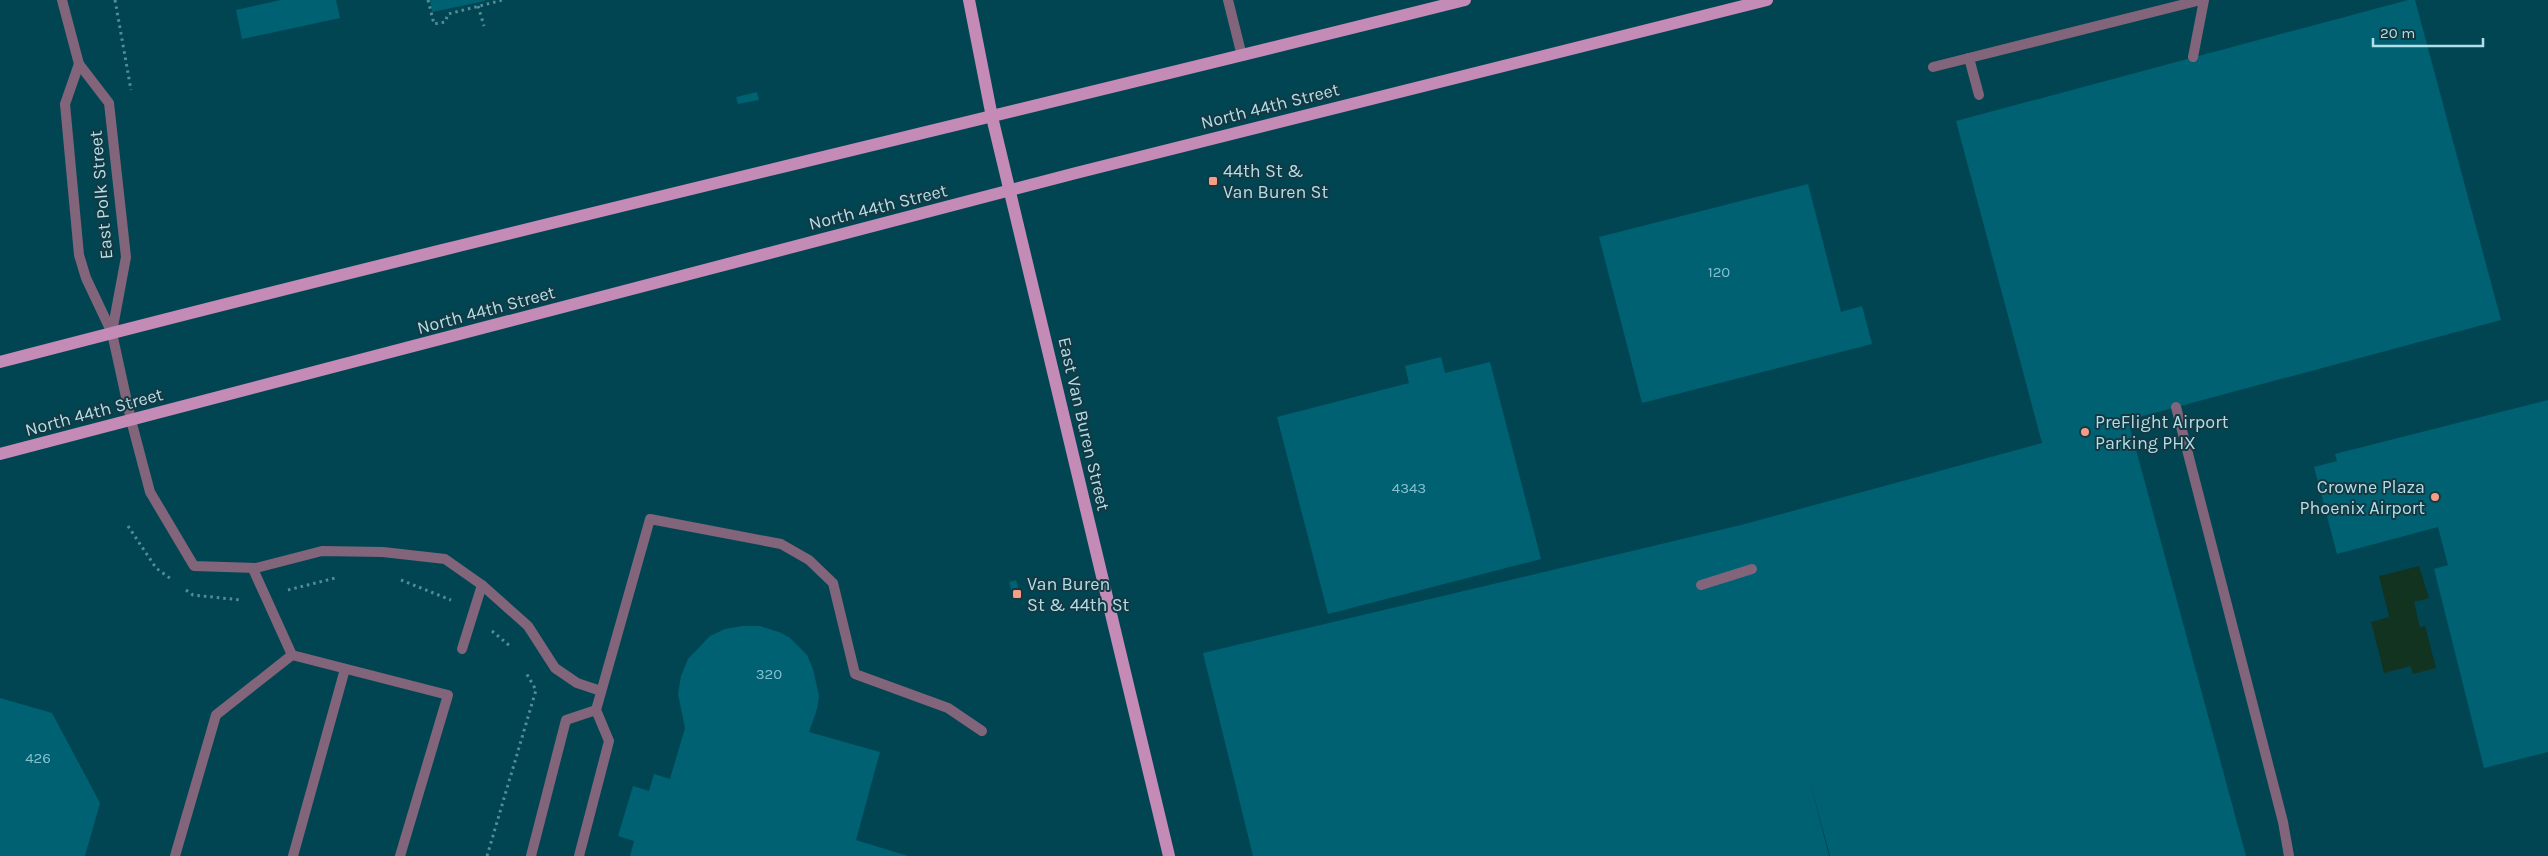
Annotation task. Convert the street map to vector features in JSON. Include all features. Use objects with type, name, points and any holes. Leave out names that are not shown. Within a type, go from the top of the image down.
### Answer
[{"type":"main road","name":"East Van Buren Street","points":[[969,0],[992,117],[1169,856]]},
{"type":"main road","points":[[0,362],[112,332],[782,165],[992,117],[1465,0]]},
{"type":"main road","name":"North 44th Street","points":[[0,454],[1011,191],[1767,0]]},
{"type":"street","name":"East Polk Street","points":[[62,0],[79,64],[109,103],[126,257],[112,332]]},
{"type":"street","points":[[1228,0],[1242,56]]},
{"type":"street","points":[[1933,67],[2202,0],[2193,57]]},
{"type":"street","points":[[1970,58],[1980,95]]},
{"type":"street","name":"East Polk Street","points":[[79,64],[65,104],[78,255],[86,278],[112,332],[131,420],[150,492],[194,566],[253,569]]},
{"type":"street","points":[[2176,407],[2283,822],[2289,856]]},
{"type":"street","points":[[579,856],[609,741],[596,710],[650,519],[781,544],[809,560],[833,583],[854,674],[948,708],[982,731]]},
{"type":"street","points":[[292,655],[266,594],[253,569],[322,551],[383,552],[445,559],[482,585],[528,626],[555,668],[577,683],[601,691]]},
{"type":"street","points":[[1701,585],[1752,569]]},
{"type":"street","points":[[462,649],[482,585]]},
{"type":"street","points":[[292,655],[448,695],[400,856]]},
{"type":"street","points":[[176,856],[216,715],[292,655]]},
{"type":"street","points":[[293,856],[345,669]]},
{"type":"street","points":[[531,856],[566,720],[596,710]]},
{"type":"path","points":[[428,0],[434,24],[445,22],[448,14],[503,0]]},
{"type":"path","points":[[478,6],[484,26]]},
{"type":"path","points":[[128,526],[156,568],[193,595],[238,601],[338,577]]},
{"type":"path","points":[[397,578],[455,602],[512,648]]},
{"type":"path","points":[[486,856],[536,690],[521,664]]},
{"type":"shaded area","points":[[2419,566],[2429,598],[2414,602],[2420,627],[2425,626],[2436,668],[2413,674],[2411,666],[2384,673],[2371,622],[2389,617],[2379,576]]},
{"type":"building","points":[[281,0],[336,0],[340,18],[242,39],[236,10]]},
{"type":"building","points":[[430,0],[485,0],[485,1],[432,12]]},
{"type":"building","name":"PreFlight Airport Parking PHX","points":[[2408,0],[2415,0],[2501,320],[2128,420],[2246,856],[1830,856],[1809,778],[1829,856],[1253,856],[1203,653],[1741,525],[2042,443],[1956,121]]},
{"type":"building","points":[[757,92],[759,100],[738,104],[736,97]]},
{"type":"building","points":[[1808,184],[1841,312],[1862,306],[1872,344],[1642,403],[1599,237]]},
{"type":"building","points":[[1441,357],[1445,373],[1490,362],[1541,559],[1328,614],[1277,417],[1409,383],[1405,366]]},
{"type":"building","points":[[2548,400],[2548,752],[2484,768],[2434,569],[2448,565],[2438,527],[2337,554],[2314,467],[2337,461],[2335,454]]},
{"type":"building","points":[[1016,580],[1021,598],[1014,600],[1009,582]]},
{"type":"building","points":[[742,626],[760,626],[779,632],[790,638],[807,655],[813,669],[819,696],[817,709],[809,732],[880,752],[856,840],[908,856],[630,856],[634,841],[618,836],[633,786],[649,791],[654,774],[670,779],[685,728],[678,694],[681,676],[688,659],[710,636],[725,629]]},
{"type":"building","points":[[0,698],[52,713],[100,803],[85,856],[0,856]]},
{"type":"place","name":"44th St & Van Buren St","points":[[1213,181]]},
{"type":"place","name":"PreFlight Airport Parking PHX","points":[[2085,432]]},
{"type":"place","name":"Crowne Plaza Phoenix Airport","points":[[2435,497]]},
{"type":"place","name":"Van Buren St & 44th St","points":[[1017,594]]}]
